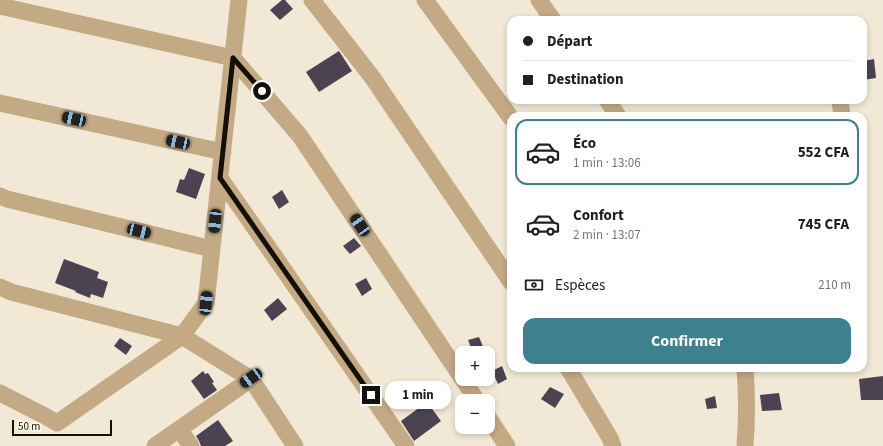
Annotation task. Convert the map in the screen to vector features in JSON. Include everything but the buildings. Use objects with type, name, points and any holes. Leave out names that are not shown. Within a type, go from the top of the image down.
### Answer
[{"type":"street","points":[[3,399],[45,416],[57,423],[182,336],[206,303],[239,0]]},
{"type":"street","points":[[312,0],[372,77],[507,276]]},
{"type":"street","points":[[425,0],[507,113]]},
{"type":"street","points":[[539,0],[550,16]]},
{"type":"street","points":[[0,6],[233,58],[300,136],[455,368]]},
{"type":"street","points":[[0,103],[223,152]]},
{"type":"street","points":[[220,178],[406,446]]},
{"type":"street","points":[[0,196],[7,199],[212,249]]},
{"type":"street","points":[[0,287],[19,294],[182,336],[251,378],[295,446]]},
{"type":"street","points":[[570,372],[610,438],[613,446]]},
{"type":"street","points":[[745,372],[747,390],[745,446]]},
{"type":"street","points":[[155,446],[251,378]]},
{"type":"street","points":[[495,428],[507,446]]},
{"type":"street","points":[[179,429],[191,446]]},
{"type":"route","points":[[262,91],[233,58],[220,178],[371,395]]}]
